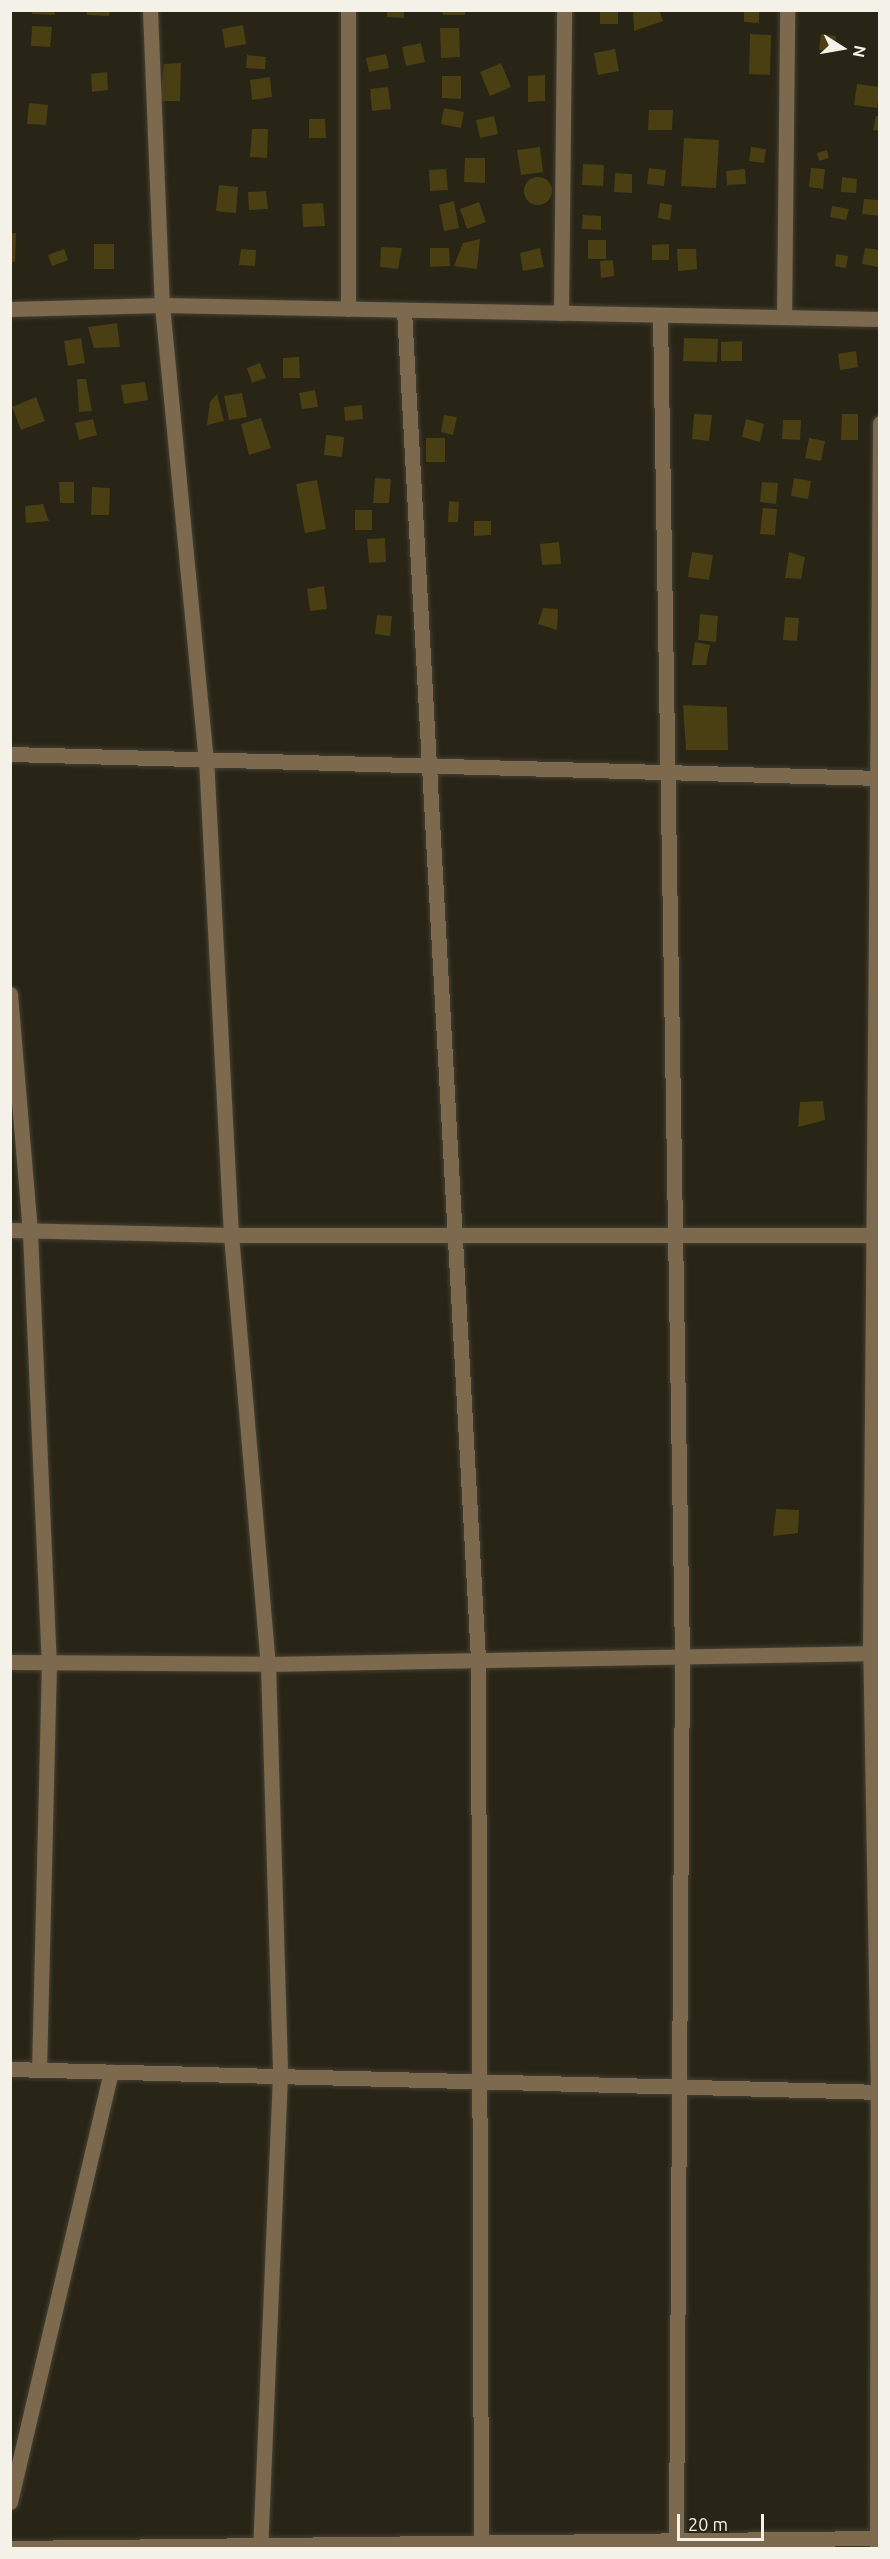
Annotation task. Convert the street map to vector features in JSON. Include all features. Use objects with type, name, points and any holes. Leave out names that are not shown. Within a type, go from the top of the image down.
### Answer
[{"type":"street","points":[[150,10],[162,305],[206,758],[231,1235],[268,1664],[279,2075],[260,2547]]},
{"type":"street","points":[[348,10],[348,309]]},
{"type":"street","points":[[561,313],[564,10]]},
{"type":"street","points":[[784,317],[787,10]]},
{"type":"street","points":[[10,309],[162,305],[879,319]]},
{"type":"street","points":[[404,310],[478,1660],[481,2546]]},
{"type":"street","points":[[660,315],[682,1656],[676,2545]]},
{"type":"street","points":[[10,2548],[878,2542],[879,2092],[875,1653],[879,423]]},
{"type":"street","points":[[10,754],[878,778]]},
{"type":"street","points":[[10,994],[30,1232],[49,1662],[39,2070]]},
{"type":"street","points":[[10,1230],[231,1235],[876,1235]]},
{"type":"street","points":[[10,1662],[268,1664],[875,1653]]},
{"type":"street","points":[[10,2069],[879,2092]]},
{"type":"street","points":[[10,2502],[111,2072]]},
{"type":"building","points":[[32,10],[55,10],[55,15],[32,14]]},
{"type":"building","points":[[87,10],[110,10],[109,16],[87,15]]},
{"type":"building","points":[[387,10],[404,10],[404,18],[387,17]]},
{"type":"building","points":[[442,10],[465,10],[465,15],[443,15]]},
{"type":"building","points":[[600,10],[618,10],[618,24],[600,24]]},
{"type":"building","points":[[633,10],[659,10],[663,21],[634,31]]},
{"type":"building","points":[[744,10],[759,10],[759,23],[744,22]]},
{"type":"building","points":[[243,25],[246,44],[225,48],[222,29]]},
{"type":"building","points":[[32,26],[52,27],[50,47],[31,46]]},
{"type":"building","points":[[440,28],[459,28],[460,57],[441,58]]},
{"type":"building","points":[[750,34],[771,35],[770,75],[749,74]]},
{"type":"building","points":[[821,34],[836,36],[834,52],[819,50]]},
{"type":"building","points":[[421,43],[425,62],[406,66],[402,47]]},
{"type":"building","points":[[615,49],[619,71],[598,75],[594,53]]},
{"type":"building","points":[[386,54],[389,68],[369,72],[366,58]]},
{"type":"building","points":[[247,55],[266,57],[265,69],[246,68]]},
{"type":"building","points":[[181,63],[180,101],[160,101],[164,64]]},
{"type":"building","points":[[501,63],[511,87],[490,96],[480,72]]},
{"type":"building","points":[[107,72],[108,90],[92,92],[91,74]]},
{"type":"building","points":[[545,75],[545,101],[528,102],[528,76]]},
{"type":"building","points":[[442,76],[461,76],[461,99],[442,98]]},
{"type":"building","points":[[270,77],[272,97],[252,100],[250,80]]},
{"type":"building","points":[[857,84],[880,87],[877,108],[854,105]]},
{"type":"building","points":[[388,87],[391,109],[372,111],[370,89]]},
{"type":"building","points":[[29,103],[48,105],[46,125],[27,124]]},
{"type":"building","points":[[444,108],[464,112],[461,128],[441,124]]},
{"type":"building","points":[[649,110],[673,110],[672,130],[648,130]]},
{"type":"building","points":[[494,116],[498,134],[480,138],[476,120]]},
{"type":"building","points":[[876,116],[880,116],[880,131],[873,130]]},
{"type":"building","points":[[309,119],[325,119],[326,138],[309,138]]},
{"type":"building","points":[[252,129],[268,129],[267,158],[250,157]]},
{"type":"building","points":[[684,138],[719,140],[716,188],[681,186]]},
{"type":"building","points":[[540,147],[543,172],[521,175],[517,150]]},
{"type":"building","points":[[751,147],[766,149],[764,163],[749,161]]},
{"type":"building","points":[[827,150],[829,158],[819,161],[817,153]]},
{"type":"building","points":[[465,158],[485,158],[485,183],[464,182]]},
{"type":"building","points":[[583,164],[604,165],[603,186],[582,185]]},
{"type":"building","points":[[649,168],[666,170],[664,186],[647,184]]},
{"type":"building","points":[[811,168],[825,169],[823,189],[809,187]]},
{"type":"building","points":[[446,169],[448,190],[430,191],[429,170]]},
{"type":"building","points":[[745,169],[746,184],[727,185],[726,171]]},
{"type":"building","points":[[615,173],[632,174],[632,193],[614,192]]},
{"type":"building","points":[[538,177],[548,181],[552,191],[548,201],[538,205],[528,201],[524,191],[528,181]]},
{"type":"building","points":[[842,177],[857,179],[856,193],[841,192]]},
{"type":"building","points":[[219,185],[238,187],[236,213],[216,211]]},
{"type":"building","points":[[266,191],[268,209],[249,210],[248,192]]},
{"type":"building","points":[[864,199],[880,200],[880,216],[862,214]]},
{"type":"building","points":[[454,201],[459,228],[444,231],[439,205]]},
{"type":"building","points":[[479,202],[486,222],[467,229],[460,209]]},
{"type":"building","points":[[323,203],[325,226],[303,227],[302,204]]},
{"type":"building","points":[[660,203],[672,205],[670,220],[658,218]]},
{"type":"building","points":[[832,206],[849,209],[846,220],[830,217]]},
{"type":"building","points":[[583,215],[601,216],[601,230],[582,229]]},
{"type":"building","points":[[10,233],[16,233],[15,262],[10,262]]},
{"type":"building","points":[[480,239],[477,269],[454,266],[463,243]]},
{"type":"building","points":[[588,240],[606,240],[606,259],[588,259]]},
{"type":"building","points":[[94,244],[114,244],[114,269],[94,269]]},
{"type":"building","points":[[669,244],[669,260],[652,260],[652,245]]},
{"type":"building","points":[[381,247],[402,248],[398,269],[380,267]]},
{"type":"building","points":[[430,248],[449,248],[450,266],[430,267]]},
{"type":"building","points":[[540,248],[544,267],[523,271],[520,253]]},
{"type":"building","points":[[865,248],[880,250],[878,267],[862,264]]},
{"type":"building","points":[[64,249],[68,260],[52,266],[48,255]]},
{"type":"building","points":[[241,249],[256,250],[255,266],[239,265]]},
{"type":"building","points":[[677,249],[696,249],[697,269],[678,271]]},
{"type":"building","points":[[836,254],[848,256],[846,268],[835,266]]},
{"type":"building","points":[[613,260],[614,276],[601,278],[600,261]]},
{"type":"building","points":[[117,323],[120,347],[94,348],[88,327]]},
{"type":"building","points":[[81,338],[85,363],[68,366],[64,341]]},
{"type":"building","points":[[684,338],[718,339],[717,362],[683,361]]},
{"type":"building","points":[[742,341],[742,361],[721,361],[721,342]]},
{"type":"building","points":[[856,351],[858,367],[840,370],[838,354]]},
{"type":"building","points":[[299,357],[300,378],[283,378],[283,358]]},
{"type":"building","points":[[260,363],[266,378],[252,383],[247,368]]},
{"type":"building","points":[[77,379],[86,379],[92,411],[79,412]]},
{"type":"building","points":[[145,382],[148,400],[124,404],[121,385]]},
{"type":"building","points":[[315,390],[318,407],[302,409],[299,393]]},
{"type":"building","points":[[242,393],[247,417],[229,420],[224,396]]},
{"type":"building","points":[[217,394],[224,421],[207,425],[210,402]]},
{"type":"building","points":[[36,397],[45,421],[21,430],[12,407]]},
{"type":"building","points":[[362,405],[363,419],[345,421],[344,407]]},
{"type":"building","points":[[694,414],[712,415],[709,441],[692,439]]},
{"type":"building","points":[[842,414],[858,414],[858,440],[841,440]]},
{"type":"building","points":[[444,415],[457,417],[453,435],[441,432]]},
{"type":"building","points":[[261,418],[271,448],[249,455],[241,424]]},
{"type":"building","points":[[93,419],[97,435],[79,440],[75,423]]},
{"type":"building","points":[[746,419],[764,424],[760,442],[742,437]]},
{"type":"building","points":[[783,420],[801,420],[800,440],[782,439]]},
{"type":"building","points":[[326,435],[344,437],[342,457],[324,455]]},
{"type":"building","points":[[426,438],[445,438],[445,462],[426,462]]},
{"type":"building","points":[[809,438],[825,441],[821,461],[805,458]]},
{"type":"building","points":[[375,478],[391,479],[389,503],[373,503]]},
{"type":"building","points":[[794,478],[811,481],[808,499],[791,496]]},
{"type":"building","points":[[317,480],[326,529],[305,533],[296,484]]},
{"type":"building","points":[[59,482],[74,482],[74,503],[60,503]]},
{"type":"building","points":[[762,482],[778,483],[776,504],[760,502]]},
{"type":"building","points":[[92,487],[110,488],[109,515],[91,515]]},
{"type":"building","points":[[449,501],[459,502],[458,522],[448,522]]},
{"type":"building","points":[[43,504],[49,521],[26,523],[25,506]]},
{"type":"building","points":[[763,508],[777,509],[775,535],[760,534]]},
{"type":"building","points":[[355,510],[372,510],[372,530],[355,530]]},
{"type":"building","points":[[474,521],[491,521],[491,535],[474,536]]},
{"type":"building","points":[[385,538],[386,562],[369,563],[367,539]]},
{"type":"building","points":[[559,542],[561,564],[542,565],[540,544]]},
{"type":"building","points":[[692,552],[713,555],[709,580],[688,577]]},
{"type":"building","points":[[789,552],[805,557],[801,579],[785,578]]},
{"type":"building","points":[[324,586],[327,609],[310,611],[307,589]]},
{"type":"building","points":[[543,608],[558,609],[557,630],[538,624]]},
{"type":"building","points":[[700,614],[718,616],[716,642],[698,640]]},
{"type":"building","points":[[377,615],[392,616],[390,636],[375,634]]},
{"type":"building","points":[[785,617],[799,618],[797,641],[783,640]]},
{"type":"building","points":[[695,642],[710,645],[706,665],[692,665]]},
{"type":"building","points":[[683,705],[727,707],[728,750],[686,750]]},
{"type":"building","points":[[823,1101],[825,1120],[798,1127],[800,1102]]},
{"type":"building","points":[[776,1509],[799,1510],[798,1533],[773,1536]]}]
